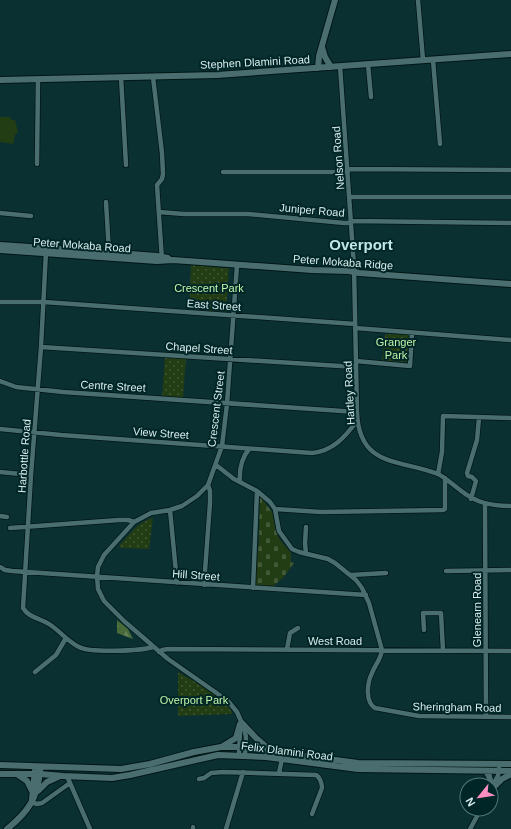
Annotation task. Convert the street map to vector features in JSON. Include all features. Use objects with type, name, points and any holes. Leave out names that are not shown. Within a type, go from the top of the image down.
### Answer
[{"type":"street","points":[[318,68],[318,59],[336,0]]},
{"type":"street","points":[[418,0],[423,60]]},
{"type":"street","points":[[322,47],[325,57],[331,67]]},
{"type":"street","name":"Stephen Dlamini Road","points":[[0,80],[216,75],[511,54]]},
{"type":"street","points":[[433,60],[440,144]]},
{"type":"street","points":[[368,64],[371,97]]},
{"type":"street","name":"Nelson Road","points":[[340,66],[354,272]]},
{"type":"street","points":[[121,77],[126,165]]},
{"type":"street","points":[[153,77],[164,174],[157,185],[162,258]]},
{"type":"street","points":[[37,164],[38,79]]},
{"type":"street","points":[[223,172],[511,170]]},
{"type":"street","points":[[350,197],[511,197]]},
{"type":"street","points":[[106,202],[110,252]]},
{"type":"street","name":"Juniper Road","points":[[159,212],[184,214],[248,214],[341,223],[348,223],[351,221],[511,223]]},
{"type":"street","points":[[0,213],[31,216]]},
{"type":"street","name":"Peter Mokaba Road","points":[[0,245],[162,258]]},
{"type":"street","name":"Peter Mokaba Road","points":[[0,250],[110,252],[162,258]]},
{"type":"street","name":"Harbottle Road","points":[[46,252],[44,302],[23,606],[24,610],[31,616],[51,625],[66,638]]},
{"type":"street","name":"Peter Mokaba Ridge","points":[[162,258],[237,265],[511,284]]},
{"type":"street","name":"Crescent Street","points":[[97,576],[98,567],[104,555],[134,522],[151,513],[170,510],[182,506],[208,485],[222,446],[227,404],[237,265]]},
{"type":"street","name":"Hartley Road","points":[[354,272],[357,421],[363,438],[375,455],[392,462],[438,474],[471,499],[495,506],[511,506]]},
{"type":"street","name":"East Street","points":[[0,302],[44,302],[234,315],[511,340]]},
{"type":"street","points":[[356,361],[410,366],[412,332]]},
{"type":"street","name":"Chapel Street","points":[[41,347],[356,367]]},
{"type":"street","name":"Centre Street","points":[[0,381],[16,387],[38,390],[357,412]]},
{"type":"street","points":[[438,474],[442,452],[443,416],[511,418]]},
{"type":"street","points":[[471,499],[476,481],[468,476],[467,473],[476,440],[479,418]]},
{"type":"street","name":"View Street","points":[[0,429],[249,449],[318,452],[324,451],[338,443],[357,421]]},
{"type":"street","points":[[240,482],[239,472],[241,463],[249,449]]},
{"type":"street","points":[[216,465],[230,476],[257,490],[266,497],[275,509],[278,525],[283,537],[296,551],[328,559],[351,575],[366,595],[382,650]]},
{"type":"street","points":[[0,472],[31,475]]},
{"type":"street","points":[[275,509],[322,512],[446,510],[445,478]]},
{"type":"street","points":[[204,585],[210,492],[208,485]]},
{"type":"street","points":[[253,588],[257,490]]},
{"type":"street","name":"Glenearn Road","points":[[485,504],[486,716]]},
{"type":"street","points":[[170,510],[177,583]]},
{"type":"street","points":[[0,516],[7,516]]},
{"type":"street","points":[[10,528],[119,520],[134,522]]},
{"type":"street","points":[[306,527],[306,554]]},
{"type":"street","name":"Hill Street","points":[[0,567],[5,570],[204,585],[366,595]]},
{"type":"street","points":[[446,571],[511,570]]},
{"type":"street","points":[[351,575],[386,573]]},
{"type":"street","points":[[97,576],[98,588],[104,601],[159,652],[228,701],[239,716],[241,723],[243,747],[242,755]]},
{"type":"street","points":[[424,630],[423,613],[441,613],[443,651]]},
{"type":"street","points":[[287,650],[290,633],[298,628]]},
{"type":"street","points":[[35,672],[56,655],[66,638],[78,647],[86,649],[140,649],[153,646]]},
{"type":"street","name":"West Road","points":[[159,652],[168,649],[511,651]]},
{"type":"street","name":"Sheringham Road","points":[[382,650],[381,656],[369,681],[368,700],[371,706],[403,714],[419,716],[511,717]]},
{"type":"street","points":[[221,747],[234,740],[241,723]]},
{"type":"street","points":[[241,723],[270,750]]},
{"type":"street","name":"Felix Dlamini Road","points":[[36,769],[121,769],[150,764],[194,752],[221,747],[243,747],[270,750],[358,763],[511,764]]},
{"type":"street","name":"Felix Dlamini Road","points":[[36,769],[65,776],[112,778],[218,755],[242,755],[358,769],[486,771],[511,773]]},
{"type":"street","points":[[279,773],[282,759]]},
{"type":"street","points":[[497,777],[499,772],[499,764]]},
{"type":"street","points":[[0,765],[36,769]]},
{"type":"street","points":[[0,774],[17,774],[36,769]]},
{"type":"street","points":[[7,829],[23,815],[32,802],[35,792],[36,769]]},
{"type":"street","points":[[486,771],[490,777]]},
{"type":"street","points":[[199,779],[204,778],[213,772],[312,774],[317,776],[322,788],[312,814]]},
{"type":"street","points":[[226,829],[243,772]]},
{"type":"street","points":[[499,782],[511,773]]},
{"type":"street","points":[[17,774],[27,781],[35,792]]},
{"type":"street","points":[[35,792],[54,778],[65,776],[70,783],[90,829]]},
{"type":"street","points":[[32,802],[42,804],[70,783]]},
{"type":"street","points":[[470,829],[477,817]]},
{"type":"green space","points":[[0,117],[10,117],[12,120],[15,120],[18,132],[15,135],[13,144],[0,142]]},
{"type":"green space","name":"Crescent Park","points":[[191,265],[229,268],[226,312],[189,309]]},
{"type":"green space","name":"Granger Park","points":[[385,334],[409,335],[407,362],[382,361]]},
{"type":"green space","points":[[165,357],[186,359],[183,398],[162,396]]},
{"type":"green space","points":[[260,496],[272,512],[276,531],[280,540],[291,553],[291,562],[294,563],[283,578],[272,587],[255,586],[259,540]]},
{"type":"green space","points":[[153,518],[149,549],[121,548],[119,546],[138,525]]},
{"type":"green space","points":[[117,620],[128,629],[133,639],[117,633]]},
{"type":"green space","name":"Overport Park","points":[[178,672],[215,695],[227,706],[232,714],[178,716]]},
{"type":"district","name":"Overport","points":[[361,244]]}]
